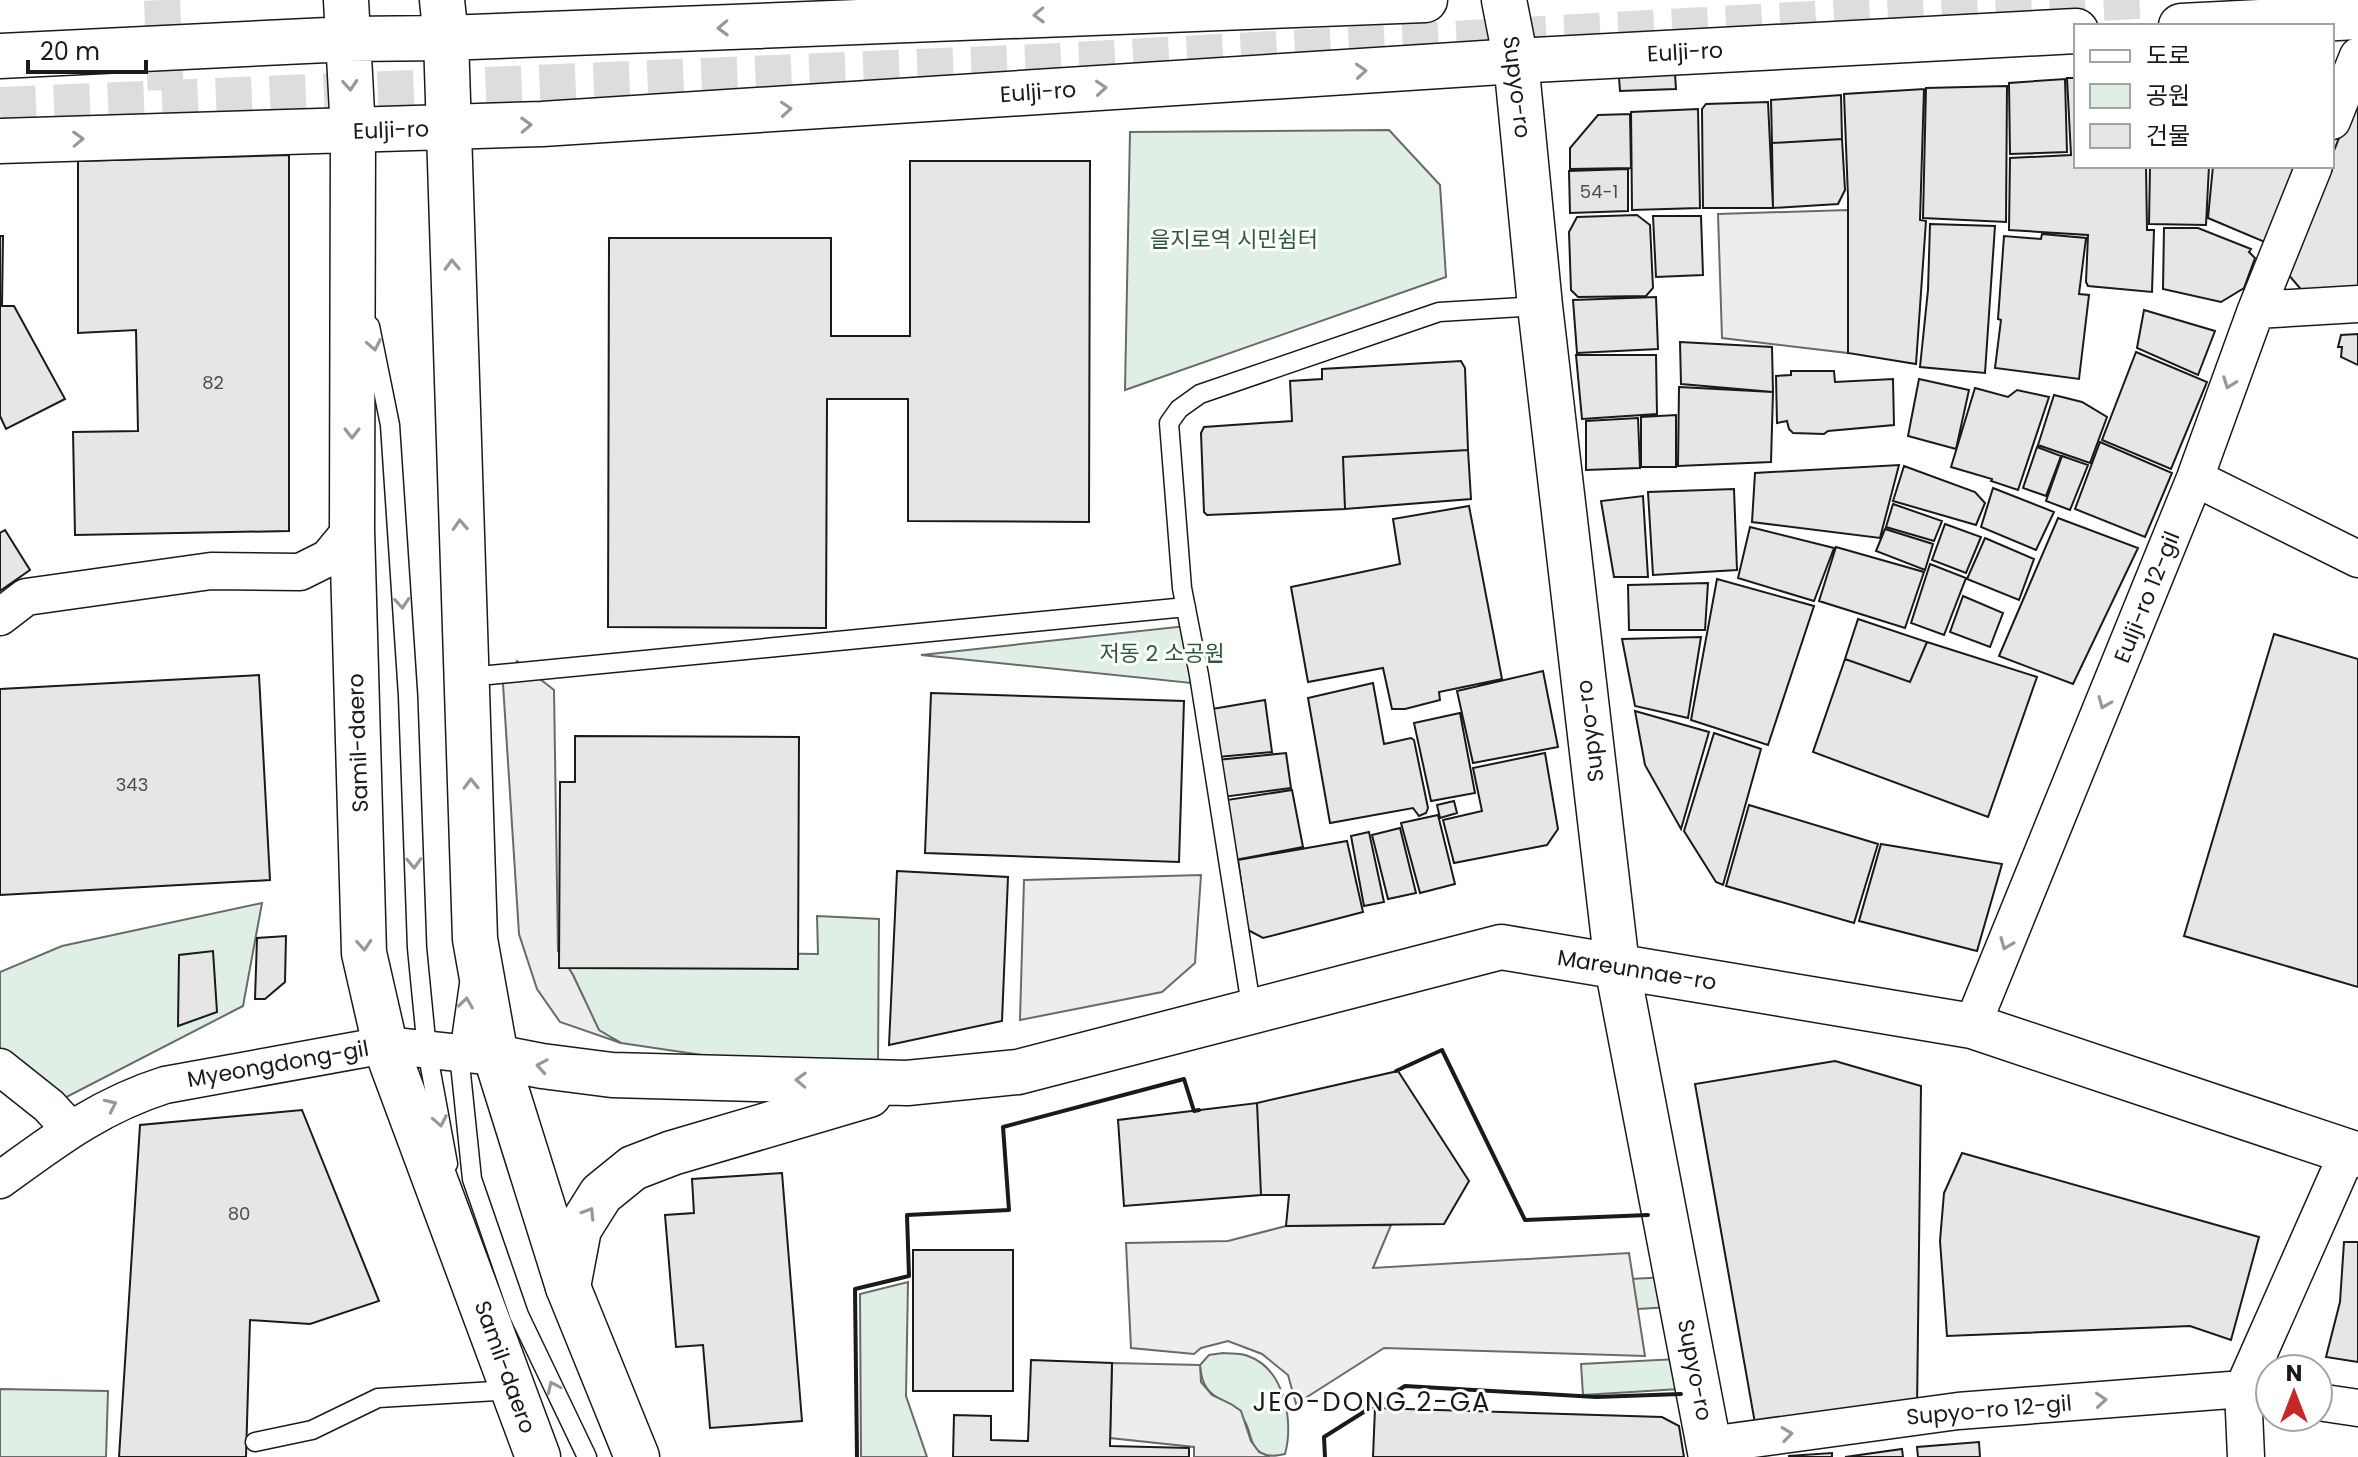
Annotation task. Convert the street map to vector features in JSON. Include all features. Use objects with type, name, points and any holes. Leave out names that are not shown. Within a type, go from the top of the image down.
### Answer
[{"type":"main road","points":[[0,56],[347,20],[1425,0]]},
{"type":"main road","name":"Supyo-ro","points":[[1504,0],[1516,61],[1540,306],[1617,966],[1710,1451]]},
{"type":"main road","points":[[2220,24],[2358,17]]},
{"type":"main road","points":[[444,19],[460,516],[469,677],[475,939],[461,1054],[568,1287],[637,1457]]},
{"type":"main road","name":"Samil-daero","points":[[347,20],[353,131],[352,529],[364,953],[385,1045],[527,1402],[538,1457]]},
{"type":"main road","name":"Eulji-ro","points":[[0,141],[566,123],[1516,61],[2074,31]]},
{"type":"main road","name":"Mareunnae-ro","points":[[907,1083],[1018,1072],[1501,947],[1972,1026],[2353,1154]]},
{"type":"main road","points":[[461,1054],[612,1075],[907,1083]]},
{"type":"main road","points":[[568,1287],[579,1229],[601,1194],[633,1168],[672,1153],[907,1083]]},
{"type":"street","points":[[2334,116],[2358,56]]},
{"type":"street","name":"Eulji-ro 12-gil","points":[[1972,1026],[2195,478],[2256,310],[2313,168]]},
{"type":"street","points":[[2256,310],[2358,304]]},
{"type":"street","points":[[2195,478],[2358,559]]},
{"type":"street","points":[[0,617],[26,597],[211,571],[300,572],[328,558],[352,529]]},
{"type":"street","name":"Myeongdong-gil","points":[[0,1180],[70,1129],[115,1103],[165,1085],[385,1045],[461,1054]]},
{"type":"street","points":[[0,1067],[49,1106],[70,1129]]},
{"type":"street","points":[[2273,1353],[2353,1154]]},
{"type":"street","name":"Supyo-ro 12-gil","points":[[1710,1451],[1958,1411],[2254,1392]]},
{"type":"street","points":[[2334,1404],[2358,1408]]},
{"type":"street","points":[[2246,1457],[2254,1410]]},
{"type":"lane","points":[[353,241],[390,425],[408,696],[417,948],[461,1054],[472,1179],[519,1315],[587,1457]]},
{"type":"lane","points":[[1252,1012],[1186,607],[1169,423],[1179,409],[1200,394],[1439,312],[1540,306]]},
{"type":"lane","points":[[469,677],[1186,607]]},
{"type":"lane","points":[[255,1442],[312,1430],[378,1398],[527,1402],[454,1194],[461,1054]]},
{"type":"green space","name":"을지로역 시민쉼터","points":[[1389,130],[1440,185],[1446,277],[1125,390],[1130,132]]},
{"type":"green space","name":"저동 2 소공원","points":[[1186,626],[1191,683],[921,655]]},
{"type":"green space","points":[[262,903],[243,1006],[49,1106],[0,1067],[0,972],[62,946]]},
{"type":"green space","points":[[817,916],[879,919],[878,1064],[803,1070],[621,1043],[599,1031],[573,975],[558,951],[818,954]]},
{"type":"green space","points":[[1668,1277],[1670,1307],[1574,1313],[1572,1282]]},
{"type":"green space","points":[[908,1282],[906,1396],[927,1457],[861,1457],[860,1294]]},
{"type":"green space","points":[[1209,1355],[1245,1355],[1271,1372],[1284,1398],[1287,1412],[1285,1454],[1270,1456],[1257,1450],[1237,1411],[1206,1386],[1200,1365]]},
{"type":"green space","points":[[1677,1359],[1679,1389],[1583,1395],[1581,1364]]},
{"type":"green space","points":[[0,1389],[108,1391],[106,1457],[0,1457]]},
{"type":"shaded area","points":[[1848,210],[1848,353],[1722,338],[1718,214]]},
{"type":"shaded area","points":[[517,661],[554,690],[558,951],[599,1030],[621,1043],[560,1022],[537,989],[519,934],[503,684]]},
{"type":"shaded area","points":[[1201,875],[1195,963],[1162,992],[1020,1020],[1024,880]]},
{"type":"shaded area","points":[[1391,1225],[1373,1268],[1629,1253],[1645,1356],[1384,1348],[1296,1404],[1288,1375],[1262,1354],[1228,1341],[1201,1348],[1194,1354],[1131,1348],[1126,1243],[1228,1241],[1286,1226]]},
{"type":"shaded area","points":[[1112,1363],[1200,1365],[1201,1382],[1212,1395],[1241,1411],[1251,1441],[1259,1452],[1270,1457],[1194,1457],[1194,1447],[1110,1438]]},
{"type":"building","points":[[1675,74],[1676,89],[1620,91],[1619,77]]},
{"type":"building","points":[[2067,78],[2074,78],[2074,168],[2146,168],[2147,230],[2154,230],[2152,292],[2088,286],[2088,235],[2009,230],[2010,158],[2071,155]]},
{"type":"building","points":[[2065,79],[2067,152],[2010,154],[2009,83]]},
{"type":"building","points":[[2007,86],[2006,222],[1923,218],[1926,88]]},
{"type":"building","points":[[1924,89],[1920,220],[1926,221],[1916,364],[1848,353],[1848,197],[1844,94]]},
{"type":"building","points":[[2358,89],[2358,291],[2304,293],[2287,273],[2327,168],[2334,168],[2334,151]]},
{"type":"building","points":[[1841,95],[1842,139],[1772,143],[1771,100]]},
{"type":"building","points":[[1768,102],[1773,208],[1703,208],[1702,109],[1706,104]]},
{"type":"building","points":[[1698,109],[1700,208],[1632,210],[1631,112]]},
{"type":"building","points":[[1630,114],[1631,168],[1570,169],[1570,148],[1598,115]]},
{"type":"building","points":[[1842,139],[1845,190],[1838,204],[1773,208],[1772,143]]},
{"type":"building","points":[[289,155],[289,531],[75,535],[73,432],[138,431],[136,330],[78,333],[78,161]]},
{"type":"building","points":[[910,161],[1090,161],[1089,522],[908,521],[908,399],[827,399],[826,628],[608,627],[609,238],[831,238],[831,336],[910,336]]},
{"type":"building","points":[[2150,168],[2209,168],[2206,225],[2149,224]]},
{"type":"building","points":[[2213,168],[2293,168],[2267,243],[2208,218]]},
{"type":"building","points":[[1628,169],[1628,211],[1570,213],[1569,171]]},
{"type":"building","points":[[1637,215],[1650,225],[1653,288],[1646,296],[1578,297],[1571,290],[1569,232],[1577,217]]},
{"type":"building","points":[[1653,216],[1701,216],[1703,275],[1656,277]]},
{"type":"building","points":[[1930,224],[1995,226],[1985,373],[1920,367],[1928,290]]},
{"type":"building","points":[[2164,228],[2198,228],[2251,249],[2249,252],[2255,258],[2244,288],[2221,302],[2163,289]]},
{"type":"building","points":[[2042,234],[2086,238],[2079,294],[2089,295],[2079,379],[1995,368],[2001,320],[1998,319],[2004,236],[2041,239]]},
{"type":"building","points":[[0,236],[3,236],[2,306],[14,306],[65,399],[6,429],[0,416]]},
{"type":"building","points":[[1656,297],[1658,349],[1577,353],[1573,300]]},
{"type":"building","points":[[2144,310],[2215,331],[2198,375],[2137,348]]},
{"type":"building","points":[[2358,334],[2358,365],[2341,357],[2342,347],[2338,347],[2341,335]]},
{"type":"building","points":[[1680,342],[1772,347],[1773,392],[1681,384]]},
{"type":"building","points":[[2136,352],[2207,382],[2171,469],[2102,440]]},
{"type":"building","points":[[1576,355],[1656,355],[1657,414],[1582,419]]},
{"type":"building","points":[[1461,361],[1465,368],[1468,450],[1343,457],[1345,509],[1207,515],[1204,512],[1201,433],[1204,427],[1292,421],[1290,381],[1322,379],[1322,369]]},
{"type":"building","points":[[1791,371],[1834,371],[1835,382],[1893,379],[1894,425],[1828,431],[1824,434],[1793,433],[1787,421],[1777,423],[1776,376],[1791,375]]},
{"type":"building","points":[[1919,379],[1969,390],[1956,449],[1908,436]]},
{"type":"building","points":[[1679,387],[1773,392],[1771,462],[1678,466]]},
{"type":"building","points":[[1975,388],[2008,397],[2017,390],[2049,397],[2018,490],[1951,467]]},
{"type":"building","points":[[2054,395],[2082,402],[2107,417],[2090,463],[2038,445]]},
{"type":"building","points":[[1676,415],[1676,467],[1641,467],[1641,417]]},
{"type":"building","points":[[1638,418],[1640,468],[1586,470],[1586,421]]},
{"type":"building","points":[[2100,442],[2172,473],[2145,537],[2075,509]]},
{"type":"building","points":[[2037,447],[2061,456],[2046,496],[2023,488]]},
{"type":"building","points":[[1468,450],[1471,499],[1345,509],[1343,457]]},
{"type":"building","points":[[2062,456],[2088,465],[2070,510],[2046,501]]},
{"type":"building","points":[[1899,465],[1880,538],[1752,522],[1755,473]]},
{"type":"building","points":[[1904,466],[1975,492],[1985,503],[1976,525],[1893,501]]},
{"type":"building","points":[[1993,488],[2054,512],[2036,550],[1981,527]]},
{"type":"building","points":[[1734,489],[1737,570],[1653,575],[1648,492]]},
{"type":"building","points":[[1643,496],[1648,577],[1614,577],[1601,501]]},
{"type":"building","points":[[1893,504],[1942,521],[1934,541],[1886,527]]},
{"type":"building","points":[[1469,506],[1502,679],[1439,692],[1440,700],[1405,709],[1392,709],[1383,668],[1308,682],[1291,587],[1400,564],[1393,519]]},
{"type":"building","points":[[2058,518],[2138,548],[2073,684],[1999,656]]},
{"type":"building","points":[[1945,524],[1981,537],[1966,573],[1932,560]]},
{"type":"building","points":[[1750,527],[1834,548],[1814,601],[1738,578]]},
{"type":"building","points":[[1885,529],[1933,544],[1925,570],[1876,551]]},
{"type":"building","points":[[5,530],[30,570],[0,591],[0,533]]},
{"type":"building","points":[[1985,538],[2034,559],[2019,600],[1967,579]]},
{"type":"building","points":[[1836,547],[1924,572],[1905,628],[1819,601]]},
{"type":"building","points":[[1930,564],[1966,578],[1944,635],[1911,623]]},
{"type":"building","points":[[1717,579],[1814,606],[1768,745],[1691,720]]},
{"type":"building","points":[[1708,583],[1705,630],[1629,630],[1628,585]]},
{"type":"building","points":[[1963,596],[2003,613],[1990,647],[1950,632]]},
{"type":"building","points":[[1858,619],[1927,642],[1910,682],[1845,659]]},
{"type":"building","points":[[2274,634],[2358,659],[2358,987],[2184,936]]},
{"type":"building","points":[[1701,637],[1688,718],[1635,706],[1622,639]]},
{"type":"building","points":[[1927,642],[2037,677],[1988,817],[1813,752],[1845,659],[1910,682]]},
{"type":"building","points":[[1543,671],[1558,747],[1473,763],[1457,691]]},
{"type":"building","points":[[259,675],[270,880],[0,895],[0,689]]},
{"type":"building","points":[[1373,683],[1384,744],[1414,740],[1428,808],[1426,813],[1419,816],[1413,808],[1330,823],[1308,698]]},
{"type":"building","points":[[931,693],[1184,701],[1179,862],[925,853]]},
{"type":"building","points":[[1265,700],[1272,752],[1218,757],[1212,709]]},
{"type":"building","points":[[1635,711],[1709,732],[1681,829],[1645,765]]},
{"type":"building","points":[[1460,713],[1475,793],[1431,801],[1414,723]]},
{"type":"building","points":[[1714,733],[1761,749],[1723,885],[1716,882],[1684,831]]},
{"type":"building","points":[[575,736],[799,737],[798,969],[559,968],[560,782],[575,782]]},
{"type":"building","points":[[1286,753],[1291,788],[1223,797],[1217,760]]},
{"type":"building","points":[[1545,753],[1558,829],[1547,845],[1454,863],[1443,820],[1482,811],[1473,768]]},
{"type":"building","points":[[1292,790],[1303,847],[1235,860],[1227,800]]},
{"type":"building","points":[[1454,801],[1457,813],[1440,818],[1437,805]]},
{"type":"building","points":[[1749,805],[1878,844],[1854,923],[1726,886]]},
{"type":"building","points":[[1438,815],[1455,884],[1420,893],[1401,823]]},
{"type":"building","points":[[1400,828],[1416,893],[1388,899],[1372,835]]},
{"type":"building","points":[[1369,832],[1384,902],[1364,906],[1351,836]]},
{"type":"building","points":[[1347,841],[1363,912],[1263,938],[1248,930],[1238,860]]},
{"type":"building","points":[[1881,844],[2002,864],[1977,951],[1859,921]]},
{"type":"building","points":[[897,871],[1008,877],[1002,1021],[889,1045]]},
{"type":"building","points":[[286,936],[285,982],[265,999],[255,999],[257,938]]},
{"type":"building","points":[[213,951],[217,1012],[178,1026],[179,955]]},
{"type":"building","points":[[1835,1061],[1921,1086],[1917,1410],[1756,1429],[1695,1084]]},
{"type":"building","points":[[1398,1071],[1469,1181],[1444,1224],[1286,1226],[1289,1195],[1261,1195],[1257,1103]]},
{"type":"building","points":[[1257,1103],[1261,1195],[1124,1206],[1118,1120]]},
{"type":"building","points":[[302,1110],[379,1301],[310,1324],[250,1320],[246,1457],[119,1457],[140,1125]]},
{"type":"building","points":[[1962,1153],[2259,1237],[2231,1340],[2190,1326],[1947,1336],[1940,1241],[1944,1193]]},
{"type":"building","points":[[782,1173],[802,1421],[710,1428],[703,1345],[676,1347],[665,1215],[694,1213],[692,1179]]},
{"type":"building","points":[[2344,1242],[2358,1242],[2358,1362],[2334,1358],[2334,1353],[2327,1353],[2340,1302]]},
{"type":"building","points":[[913,1250],[1013,1250],[1013,1391],[913,1391]]},
{"type":"building","points":[[1031,1360],[1112,1363],[1110,1446],[1189,1448],[1189,1457],[953,1457],[954,1415],[991,1416],[991,1440],[1028,1441]]},
{"type":"building","points":[[1375,1408],[1662,1417],[1679,1426],[1684,1457],[1373,1457]]},
{"type":"building","points":[[1979,1442],[1980,1457],[1918,1457],[1917,1447]]},
{"type":"building","points":[[1902,1449],[1903,1457],[1845,1457]]},
{"type":"building","points":[[1832,1453],[1832,1457],[1788,1456]]},
{"type":"tunnel","points":[[162,0],[166,99]]},
{"type":"tunnel","points":[[0,105],[1039,62],[2155,0]]},
{"type":"wall","points":[[1396,1071],[1442,1050],[1525,1220],[1648,1215]]},
{"type":"wall","points":[[857,1457],[855,1289],[909,1276],[907,1215],[1009,1210],[1003,1127],[1184,1079],[1194,1111],[1199,1110]]},
{"type":"wall","points":[[1325,1457],[1324,1437],[1405,1386],[1596,1397],[1681,1394]]},
{"type":"district","name":"JEO-DONG 2-GA","points":[[1372,1402]]}]
